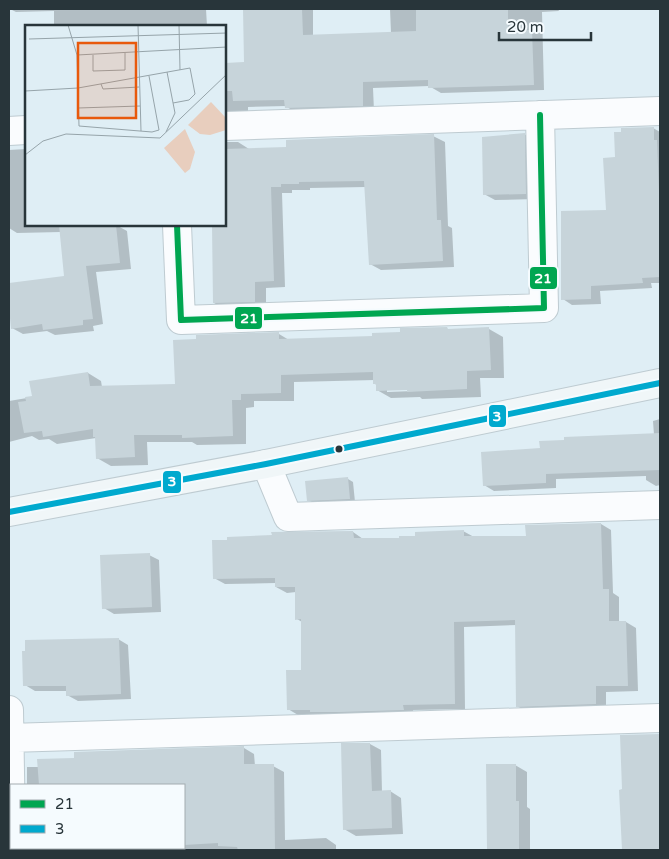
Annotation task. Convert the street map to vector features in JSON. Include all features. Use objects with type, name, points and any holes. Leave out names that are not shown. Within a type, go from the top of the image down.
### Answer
[{"type":"street","points":[[226,126],[660,111]]},
{"type":"street","points":[[177,226],[181,320],[544,308],[540,115]]},
{"type":"street","points":[[9,131],[25,130]]},
{"type":"street","points":[[9,512],[266,464],[660,383]]},
{"type":"street","points":[[266,464],[288,517],[660,505]]},
{"type":"street","points":[[9,710],[10,784]]},
{"type":"street","points":[[10,738],[660,718]]},
{"type":"building","points":[[243,9],[302,9],[303,35],[416,31],[416,9],[508,9],[508,31],[532,30],[534,85],[428,88],[428,80],[363,82],[363,106],[285,108],[284,100],[233,101],[232,91],[226,91],[226,63],[244,62]]},
{"type":"building","points":[[654,127],[654,140],[657,140],[660,277],[642,278],[643,283],[591,286],[591,299],[561,300],[561,211],[606,210],[603,158],[615,157],[614,132],[621,132],[621,128]]},
{"type":"building","points":[[525,133],[526,194],[483,195],[482,137]]},
{"type":"building","points":[[434,134],[437,220],[441,220],[443,261],[369,265],[364,181],[281,184],[281,187],[271,187],[274,281],[255,282],[255,302],[213,303],[212,226],[226,226],[226,149],[286,147],[286,140]]},
{"type":"building","points":[[59,226],[116,226],[120,263],[86,266],[93,319],[83,320],[83,325],[43,330],[42,324],[11,329],[9,283],[64,276]]},
{"type":"building","points":[[447,327],[448,329],[489,327],[491,370],[467,371],[467,389],[407,392],[407,390],[376,391],[376,384],[373,384],[373,372],[281,375],[281,393],[241,394],[241,400],[232,400],[233,436],[182,438],[182,435],[134,435],[135,457],[96,459],[93,429],[43,437],[42,431],[24,433],[18,402],[26,401],[25,397],[32,396],[29,381],[88,372],[90,386],[175,384],[173,340],[196,339],[196,335],[279,332],[279,339],[372,336],[372,333],[400,332],[400,328]]},
{"type":"building","points":[[660,433],[660,470],[546,474],[546,483],[483,486],[481,452],[540,448],[539,441],[564,440],[564,437]]},
{"type":"building","points":[[348,477],[350,499],[307,501],[305,481]]},
{"type":"building","points":[[601,523],[603,589],[609,589],[609,621],[626,621],[628,686],[596,686],[596,704],[516,707],[515,620],[454,622],[455,704],[403,705],[404,710],[310,712],[310,710],[287,710],[286,670],[301,670],[301,619],[295,620],[295,587],[275,587],[275,578],[213,579],[212,540],[227,540],[227,537],[272,535],[271,532],[353,531],[354,538],[399,538],[399,536],[415,536],[415,532],[464,530],[464,536],[526,536],[525,525]]},
{"type":"building","points":[[150,553],[152,607],[102,609],[100,555]]},
{"type":"building","points":[[119,638],[121,694],[66,696],[66,686],[23,686],[22,651],[25,651],[25,640]]},
{"type":"building","points":[[660,734],[660,850],[622,850],[619,790],[622,789],[620,735]]},
{"type":"building","points":[[341,743],[370,743],[372,791],[391,790],[392,828],[343,830]]},
{"type":"building","points":[[244,746],[244,764],[274,764],[275,850],[238,850],[237,847],[218,846],[218,843],[185,845],[185,784],[39,784],[37,759],[74,758],[74,752]]},
{"type":"building","points":[[486,764],[516,764],[516,801],[519,801],[519,850],[487,850]]},
{"type":"transit line","name":"21","points":[[177,226],[181,320],[544,308],[540,115]]},
{"type":"transit line","name":"3","points":[[9,512],[266,464],[660,383]]}]
